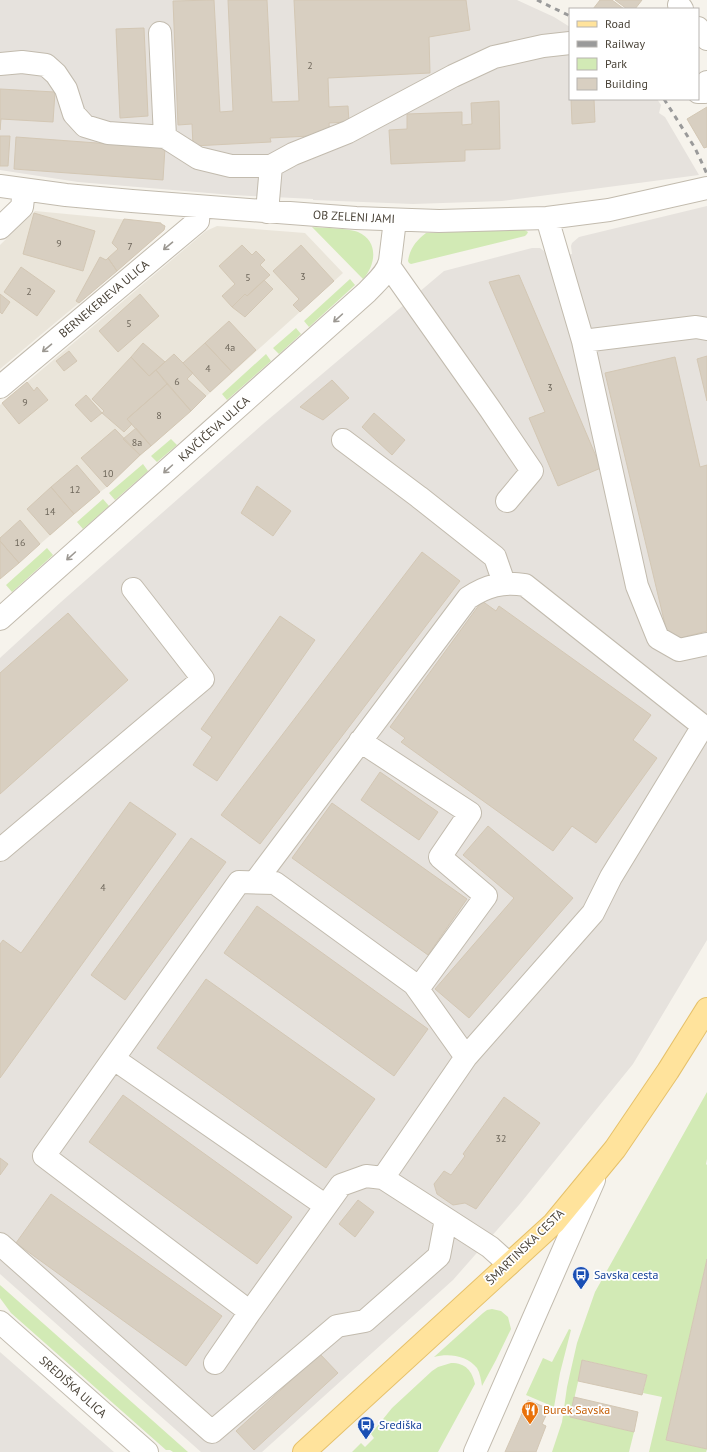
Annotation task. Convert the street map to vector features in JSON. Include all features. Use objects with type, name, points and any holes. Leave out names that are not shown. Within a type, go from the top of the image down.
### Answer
[{"type":"main road","name":"ŠMARTINSKA CESTA","points":[[304,1452],[554,1223],[596,1173],[634,1124],[707,1009]]},
{"type":"street","points":[[699,29],[707,39]]},
{"type":"street","points":[[160,33],[165,137]]},
{"type":"street","points":[[0,64],[22,62],[46,64],[56,74],[66,89],[74,114],[85,126],[108,132],[165,137],[198,158],[231,166],[270,166],[293,154],[348,132],[453,76],[494,57],[543,46],[569,43]]},
{"type":"street","points":[[267,212],[270,166]]},
{"type":"street","name":"OB ZELENI JAMI","points":[[0,186],[23,198],[66,196],[267,212],[394,220],[439,221],[547,218],[609,210],[707,188]]},
{"type":"street","points":[[0,228],[23,198]]},
{"type":"street","name":"BERNEKERJEVA ULICA","points":[[0,387],[198,221],[199,207]]},
{"type":"street","points":[[547,218],[583,341],[637,586],[658,638],[680,650],[707,644]]},
{"type":"street","name":"KAVČIČEVA ULICA","points":[[0,619],[367,292],[383,276],[389,266],[392,252],[394,220]]},
{"type":"street","points":[[389,266],[532,471],[507,501]]},
{"type":"street","points":[[583,341],[696,327],[707,329]]},
{"type":"street","points":[[343,440],[495,557],[504,583]]},
{"type":"street","points":[[255,882],[468,598],[482,590],[504,583],[525,585],[703,726],[611,877],[593,913],[466,1057],[383,1178]]},
{"type":"street","points":[[0,850],[203,679],[133,589]]},
{"type":"street","points":[[360,741],[470,813],[440,856],[486,896],[418,989]]},
{"type":"street","points":[[250,1312],[44,1156],[239,882],[275,883],[414,984],[466,1057]]},
{"type":"street","points":[[114,1059],[326,1206]]},
{"type":"street","points":[[474,1452],[596,1173]]},
{"type":"street","points":[[215,1363],[341,1185],[366,1176],[383,1178],[490,1247],[509,1264]]},
{"type":"street","points":[[0,1244],[212,1432],[336,1326],[365,1321],[439,1256],[446,1219]]},
{"type":"street","name":"SREDIŠKA ULICA","points":[[0,1322],[147,1452]]},
{"type":"shaded area","points":[[0,0],[517,0],[554,17],[569,26],[569,100],[658,100],[661,105],[659,113],[665,117],[699,175],[502,201],[413,204],[232,195],[78,182],[0,170]]},
{"type":"shaded area","points":[[707,206],[707,940],[633,1064],[519,1205],[453,1280],[262,1452],[201,1452],[0,1274],[0,658],[61,602],[263,424],[444,271],[532,248],[540,248],[544,251],[548,259],[572,254],[572,243],[579,237]]},
{"type":"shaded area","points":[[35,211],[161,223],[165,226],[164,230],[117,271],[0,369],[0,245]]},
{"type":"shaded area","points":[[217,226],[305,233],[343,273],[107,487],[0,579],[0,405],[206,231]]},
{"type":"shaded area","points":[[0,1352],[114,1452],[0,1452]]},
{"type":"green space","points":[[312,227],[348,230],[358,232],[365,236],[372,247],[373,260],[371,267],[363,279]]},
{"type":"green space","points":[[523,229],[528,232],[525,236],[411,264],[408,261],[410,252],[414,245],[426,233]]},
{"type":"green space","points":[[350,279],[355,285],[309,327],[304,321]]},
{"type":"green space","points":[[296,328],[301,334],[279,354],[273,348]]},
{"type":"green space","points":[[266,354],[271,361],[227,400],[222,394]]},
{"type":"green space","points":[[171,439],[177,445],[157,462],[151,456]]},
{"type":"green space","points":[[143,464],[148,471],[115,500],[109,493]]},
{"type":"green space","points":[[103,499],[109,506],[83,529],[77,522]]},
{"type":"green space","points":[[47,548],[53,555],[12,592],[6,585]]},
{"type":"green space","points":[[707,1092],[707,1259],[666,1440],[707,1449],[706,1452],[649,1452],[662,1397],[643,1393],[647,1375],[583,1360],[570,1417],[634,1432],[629,1452],[552,1452],[562,1422],[567,1387],[577,1343],[595,1292]]},
{"type":"green space","points":[[0,1285],[188,1452],[173,1452],[166,1450],[11,1313],[0,1298]]},
{"type":"green space","points":[[492,1309],[501,1311],[508,1317],[511,1329],[482,1386],[480,1374],[477,1368],[468,1360],[451,1355],[434,1357],[483,1313]]},
{"type":"green space","points":[[569,1329],[571,1330],[560,1373],[554,1407],[526,1395],[543,1358],[552,1362]]},
{"type":"green space","points":[[451,1363],[461,1364],[468,1369],[475,1384],[438,1452],[352,1452],[361,1443],[365,1447],[374,1438],[371,1434],[392,1408],[432,1371],[438,1367]]},
{"type":"building","points":[[214,0],[220,112],[233,111],[228,0],[267,0],[272,102],[299,101],[294,0],[466,0],[470,30],[429,37],[430,73],[328,78],[329,107],[348,106],[349,122],[329,123],[330,135],[270,138],[271,142],[193,146],[192,124],[178,125],[173,1]]},
{"type":"building","points":[[600,0],[612,0],[623,8],[594,8]]},
{"type":"building","points":[[615,0],[642,0],[636,8],[626,8]]},
{"type":"building","points":[[144,28],[148,116],[120,118],[116,29]]},
{"type":"building","points":[[0,89],[55,92],[53,122],[1,119],[0,130]]},
{"type":"building","points":[[571,100],[594,100],[595,122],[572,124]]},
{"type":"building","points":[[499,101],[500,149],[465,150],[465,161],[391,164],[389,130],[407,129],[407,114],[462,112],[462,125],[472,124],[471,103]]},
{"type":"building","points":[[707,107],[707,147],[704,148],[687,119]]},
{"type":"building","points":[[0,136],[10,136],[8,166],[0,166]]},
{"type":"building","points":[[16,137],[165,148],[163,180],[14,169]]},
{"type":"building","points":[[34,213],[95,231],[83,271],[23,254]]},
{"type":"building","points":[[124,219],[161,223],[165,226],[164,230],[117,271],[108,258],[118,249],[112,243]]},
{"type":"building","points":[[242,245],[252,255],[256,251],[265,260],[260,265],[270,275],[247,296],[245,294],[232,307],[222,296],[235,284],[219,266]]},
{"type":"building","points":[[301,245],[334,281],[300,312],[293,305],[299,299],[273,271]]},
{"type":"building","points":[[100,257],[106,260],[108,258],[117,271],[79,303],[76,301]]},
{"type":"building","points":[[21,267],[55,291],[37,316],[4,292]]},
{"type":"building","points":[[519,275],[601,468],[558,486],[529,418],[545,412],[489,282]]},
{"type":"building","points":[[264,280],[273,289],[245,317],[232,307],[245,294],[247,296]]},
{"type":"building","points":[[0,294],[10,302],[2,314],[0,312]]},
{"type":"building","points":[[140,294],[159,316],[118,352],[99,331]]},
{"type":"building","points":[[229,321],[256,350],[232,372],[205,343]]},
{"type":"building","points":[[143,343],[165,362],[149,376],[131,357]]},
{"type":"building","points":[[205,343],[232,372],[210,392],[183,363]]},
{"type":"building","points":[[69,351],[77,361],[64,371],[56,361]]},
{"type":"building","points":[[174,354],[193,373],[187,379],[206,396],[191,411],[156,370]]},
{"type":"building","points":[[707,356],[707,401],[697,359]]},
{"type":"building","points":[[131,357],[149,376],[156,370],[167,384],[127,419],[132,424],[124,432],[102,413],[104,411],[92,399]]},
{"type":"building","points":[[675,357],[700,467],[707,465],[707,631],[669,641],[605,373]]},
{"type":"building","points":[[332,380],[349,398],[323,420],[300,407]]},
{"type":"building","points":[[27,382],[34,391],[37,387],[48,400],[19,424],[2,403]]},
{"type":"building","points":[[167,384],[191,411],[151,446],[127,419]]},
{"type":"building","points":[[86,395],[102,413],[91,422],[75,405]]},
{"type":"building","points":[[374,413],[405,440],[392,455],[362,427]]},
{"type":"building","points":[[136,428],[151,446],[140,455],[123,439]]},
{"type":"building","points":[[115,429],[140,455],[107,487],[81,458]]},
{"type":"building","points":[[77,465],[100,492],[74,514],[51,487]]},
{"type":"building","points":[[257,486],[291,511],[273,536],[241,513]]},
{"type":"building","points":[[51,487],[74,514],[50,535],[27,509]]},
{"type":"building","points":[[20,520],[40,544],[19,563],[0,541],[0,538]]},
{"type":"building","points":[[0,541],[19,563],[0,579]]},
{"type":"building","points":[[422,552],[460,581],[260,844],[221,815]]},
{"type":"building","points":[[482,601],[496,611],[499,606],[651,715],[633,740],[657,758],[596,843],[572,826],[553,851],[401,742],[405,738],[390,727]]},
{"type":"building","points":[[68,613],[128,680],[0,794],[0,673]]},
{"type":"building","points":[[280,616],[315,640],[217,781],[193,765],[212,737],[201,729]]},
{"type":"building","points":[[380,772],[438,812],[419,840],[361,800]]},
{"type":"building","points":[[130,802],[176,834],[0,1078],[0,944],[3,940],[21,953]]},
{"type":"building","points":[[332,803],[467,899],[428,955],[292,858]]},
{"type":"building","points":[[488,826],[573,898],[469,1018],[435,989],[514,898],[463,855]]},
{"type":"building","points":[[191,838],[226,862],[125,1000],[91,975]]},
{"type":"building","points":[[257,906],[428,1029],[394,1076],[224,953]]},
{"type":"building","points":[[206,979],[375,1099],[326,1168],[157,1048]]},
{"type":"building","points":[[123,1095],[292,1217],[257,1264],[89,1142]]},
{"type":"building","points":[[504,1097],[540,1123],[476,1209],[465,1203],[453,1205],[437,1194],[434,1184],[444,1171],[451,1175],[465,1156],[463,1154]]},
{"type":"building","points":[[0,1158],[8,1164],[0,1175]]},
{"type":"building","points":[[51,1194],[222,1316],[186,1366],[16,1243]]},
{"type":"building","points":[[358,1200],[374,1212],[355,1237],[339,1224]]},
{"type":"building","points":[[707,1259],[707,1449],[666,1440]]},
{"type":"building","points":[[320,1354],[338,1373],[254,1450],[236,1431]]},
{"type":"building","points":[[582,1360],[647,1375],[642,1395],[578,1381]]},
{"type":"building","points":[[574,1397],[638,1412],[634,1432],[570,1417]]},
{"type":"building","name":"Burek Savska","points":[[528,1400],[549,1409],[542,1424],[546,1426],[536,1452],[505,1452]]},
{"type":"railway","points":[[537,0],[569,16]]},
{"type":"railway","points":[[665,100],[695,148],[707,174]]},
{"type":"place","name":"Savska cesta","points":[[581,1290]]},
{"type":"place","name":"Burek Savska","points":[[530,1425]]},
{"type":"place","name":"Središka","points":[[366,1440]]}]
